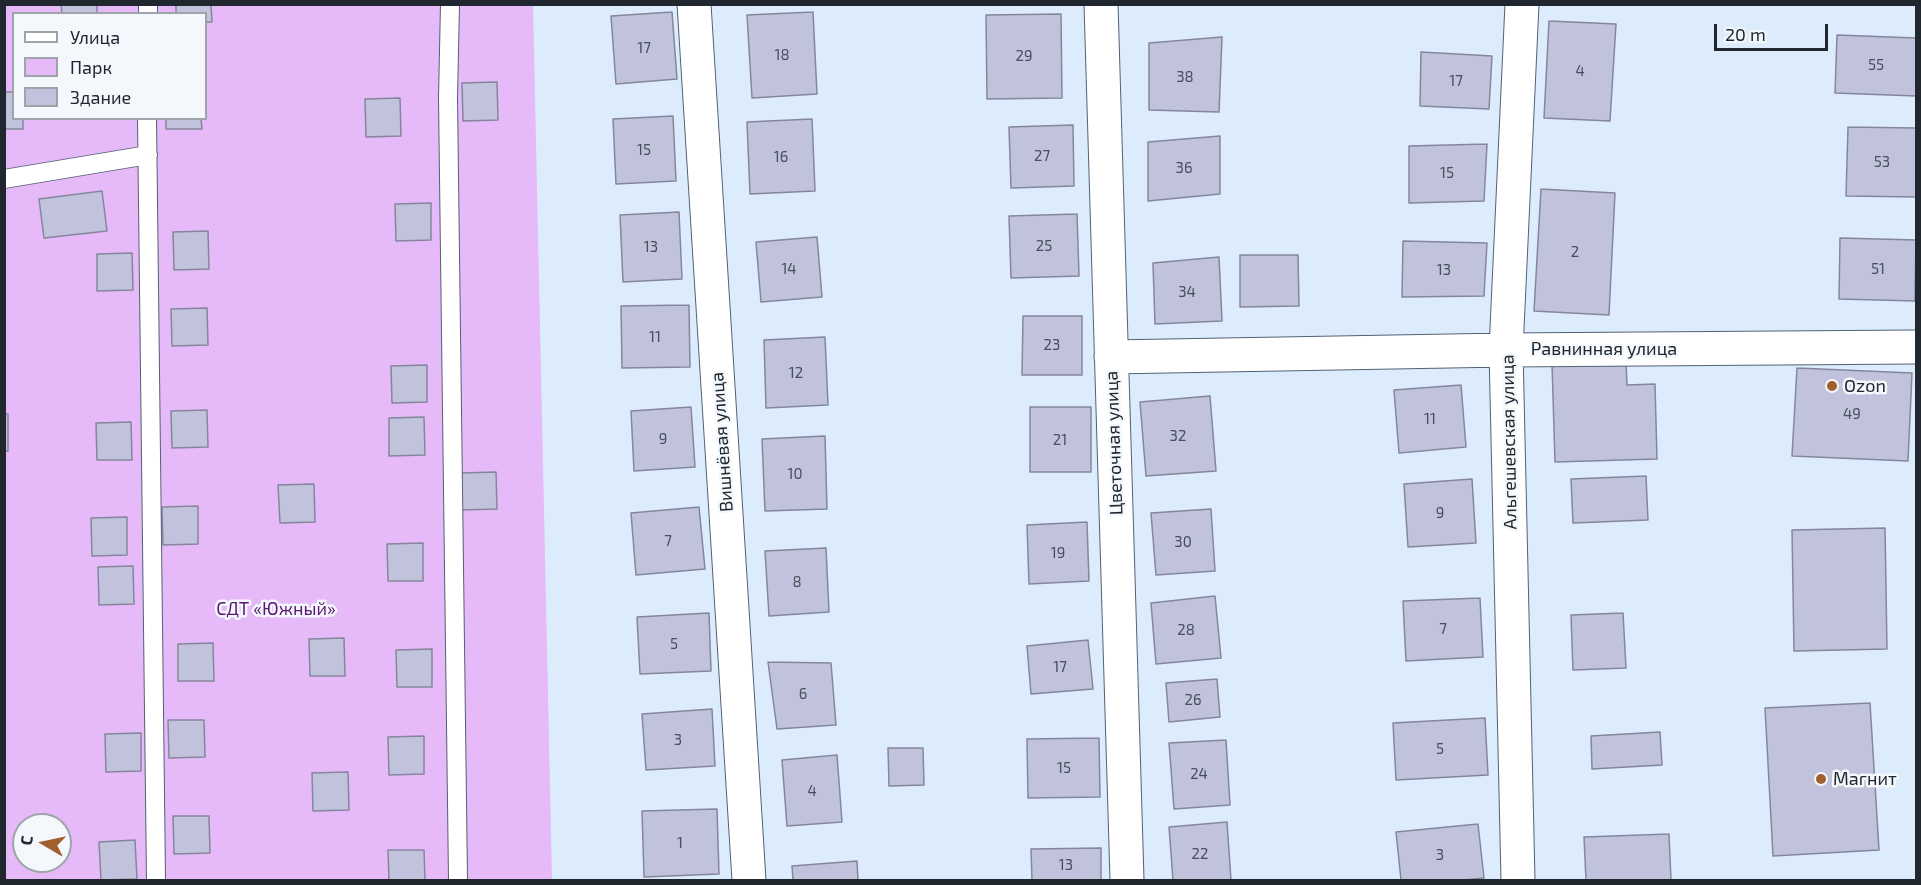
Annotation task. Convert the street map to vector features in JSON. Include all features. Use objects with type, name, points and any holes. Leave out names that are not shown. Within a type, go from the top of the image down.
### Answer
[{"type":"street","name":"Вишнёвая улица","points":[[694,4],[749,880]]},
{"type":"street","name":"Цветочная улица","points":[[1101,4],[1127,880]]},
{"type":"street","name":"Альгешевская улица","points":[[1518,880],[1506,350],[1522,4]]},
{"type":"street","name":"Равнинная улица","points":[[1111,357],[1506,350],[1917,347]]},
{"type":"lane","points":[[450,4],[448,98],[459,880]]},
{"type":"lane","points":[[147,120],[156,880]]},
{"type":"lane","points":[[4,179],[148,155]]},
{"type":"green space","name":"СДТ «Южный»","points":[[5,5],[533,5],[552,880],[5,880]]},
{"type":"building","points":[[61,4],[97,4],[97,12],[62,12]]},
{"type":"building","points":[[176,4],[211,4],[212,22],[207,22],[207,12],[176,12]]},
{"type":"building","points":[[672,12],[677,79],[616,84],[611,16]]},
{"type":"building","points":[[813,12],[817,94],[752,98],[747,15]]},
{"type":"building","points":[[1061,14],[1062,98],[987,99],[986,15]]},
{"type":"building","points":[[1549,21],[1616,24],[1610,121],[1544,118]]},
{"type":"building","points":[[1837,35],[1916,38],[1916,96],[1835,93]]},
{"type":"building","points":[[1222,37],[1219,112],[1149,110],[1149,43]]},
{"type":"building","points":[[1421,52],[1492,56],[1489,109],[1420,106]]},
{"type":"building","points":[[497,82],[498,120],[463,121],[462,83]]},
{"type":"building","points":[[4,92],[12,92],[12,120],[23,120],[23,129],[4,129]]},
{"type":"building","points":[[400,98],[401,136],[366,137],[365,99]]},
{"type":"building","points":[[673,116],[676,181],[616,184],[613,119]]},
{"type":"building","points":[[812,119],[815,191],[750,194],[747,122]]},
{"type":"building","points":[[166,120],[201,120],[202,129],[166,129]]},
{"type":"building","points":[[1073,125],[1074,186],[1011,188],[1009,127]]},
{"type":"building","points":[[1848,127],[1916,128],[1916,197],[1846,196]]},
{"type":"building","points":[[1220,136],[1220,194],[1148,201],[1148,142]]},
{"type":"building","points":[[1487,144],[1484,201],[1409,203],[1409,146]]},
{"type":"building","points":[[1541,189],[1615,193],[1609,315],[1534,311]]},
{"type":"building","points":[[102,191],[107,231],[44,238],[39,199]]},
{"type":"building","points":[[431,203],[431,240],[396,241],[395,204]]},
{"type":"building","points":[[679,212],[682,279],[623,282],[620,215]]},
{"type":"building","points":[[1077,214],[1079,276],[1011,278],[1009,216]]},
{"type":"building","points":[[208,231],[209,269],[174,270],[173,232]]},
{"type":"building","points":[[817,237],[822,297],[761,302],[756,242]]},
{"type":"building","points":[[1840,238],[1916,240],[1915,301],[1839,299]]},
{"type":"building","points":[[1403,241],[1487,243],[1484,296],[1402,297]]},
{"type":"building","points":[[132,253],[133,290],[97,291],[97,254]]},
{"type":"building","points":[[1240,255],[1298,255],[1299,306],[1240,307]]},
{"type":"building","points":[[1219,257],[1222,321],[1155,324],[1153,263]]},
{"type":"building","points":[[689,305],[690,367],[622,368],[621,306]]},
{"type":"building","points":[[207,308],[208,345],[172,346],[171,309]]},
{"type":"building","points":[[1023,316],[1082,316],[1082,375],[1022,375]]},
{"type":"building","points":[[825,337],[828,405],[766,408],[764,340]]},
{"type":"building","points":[[1626,362],[1627,385],[1655,384],[1657,459],[1555,462],[1552,364]]},
{"type":"building","points":[[427,365],[427,402],[392,403],[391,366]]},
{"type":"building","points":[[1797,368],[1912,373],[1908,461],[1792,456]]},
{"type":"building","points":[[1461,385],[1466,447],[1399,453],[1394,390]]},
{"type":"building","points":[[1210,396],[1216,471],[1146,476],[1140,402]]},
{"type":"building","points":[[691,407],[695,467],[634,471],[631,411]]},
{"type":"building","points":[[1030,407],[1091,407],[1091,472],[1030,472]]},
{"type":"building","points":[[207,410],[208,447],[172,448],[171,411]]},
{"type":"building","points":[[4,414],[8,414],[8,451],[4,452]]},
{"type":"building","points":[[424,417],[425,455],[389,456],[389,418]]},
{"type":"building","points":[[131,422],[132,460],[97,460],[96,423]]},
{"type":"building","points":[[825,436],[827,509],[765,511],[762,439]]},
{"type":"building","points":[[496,472],[497,509],[461,510],[461,473]]},
{"type":"building","points":[[1646,476],[1648,520],[1573,523],[1571,479]]},
{"type":"building","points":[[1472,479],[1476,543],[1408,547],[1404,484]]},
{"type":"building","points":[[314,484],[315,522],[280,523],[278,485]]},
{"type":"building","points":[[198,506],[198,544],[163,545],[162,507]]},
{"type":"building","points":[[699,507],[705,569],[636,575],[631,513]]},
{"type":"building","points":[[1211,509],[1215,571],[1156,575],[1151,513]]},
{"type":"building","points":[[127,517],[127,555],[92,556],[91,518]]},
{"type":"building","points":[[1087,522],[1089,581],[1029,584],[1027,525]]},
{"type":"building","points":[[1885,528],[1887,649],[1794,651],[1792,530]]},
{"type":"building","points":[[423,543],[423,581],[388,581],[387,544]]},
{"type":"building","points":[[826,548],[829,612],[769,616],[765,551]]},
{"type":"building","points":[[133,566],[134,604],[99,605],[98,567]]},
{"type":"building","points":[[1215,596],[1221,658],[1156,664],[1151,603]]},
{"type":"building","points":[[1480,598],[1483,657],[1406,661],[1403,601]]},
{"type":"building","points":[[709,613],[711,671],[640,674],[637,617]]},
{"type":"building","points":[[1623,613],[1626,668],[1573,670],[1571,615]]},
{"type":"building","points":[[344,638],[345,676],[310,676],[309,639]]},
{"type":"building","points":[[1088,640],[1093,689],[1031,694],[1027,646]]},
{"type":"building","points":[[213,643],[214,681],[178,681],[178,644]]},
{"type":"building","points":[[432,649],[432,687],[397,687],[396,650]]},
{"type":"building","points":[[768,662],[831,663],[836,725],[777,729]]},
{"type":"building","points":[[1217,679],[1220,717],[1169,722],[1166,683]]},
{"type":"building","name":"Магнит","points":[[1870,703],[1879,850],[1773,856],[1765,708]]},
{"type":"building","points":[[712,709],[715,766],[646,770],[642,714]]},
{"type":"building","points":[[1485,718],[1488,775],[1396,780],[1393,723]]},
{"type":"building","points":[[168,720],[204,720],[205,757],[169,758]]},
{"type":"building","points":[[1660,732],[1662,765],[1592,769],[1591,736]]},
{"type":"building","points":[[141,733],[141,771],[106,772],[105,734]]},
{"type":"building","points":[[424,736],[424,774],[389,775],[388,737]]},
{"type":"building","points":[[1099,738],[1100,797],[1028,798],[1027,739]]},
{"type":"building","points":[[1226,740],[1230,805],[1174,809],[1169,743]]},
{"type":"building","points":[[888,748],[923,748],[924,785],[889,786]]},
{"type":"building","points":[[837,755],[842,822],[787,826],[782,760]]},
{"type":"building","points":[[348,772],[349,810],[313,811],[312,773]]},
{"type":"building","points":[[717,809],[719,874],[644,877],[642,811]]},
{"type":"building","points":[[173,816],[209,816],[210,853],[174,854]]},
{"type":"building","points":[[1227,822],[1231,880],[1173,880],[1169,827]]},
{"type":"building","points":[[1478,824],[1484,878],[1401,880],[1396,832]]},
{"type":"building","points":[[1669,834],[1671,880],[1586,880],[1584,837]]},
{"type":"building","points":[[135,840],[137,879],[101,880],[99,842]]},
{"type":"building","points":[[1101,848],[1101,880],[1032,880],[1031,849]]},
{"type":"building","points":[[388,850],[424,850],[425,880],[389,880]]},
{"type":"building","points":[[857,861],[858,880],[793,880],[792,866]]},
{"type":"place","name":"Ozon","points":[[1832,386]]},
{"type":"place","name":"Магнит","points":[[1821,779]]}]
